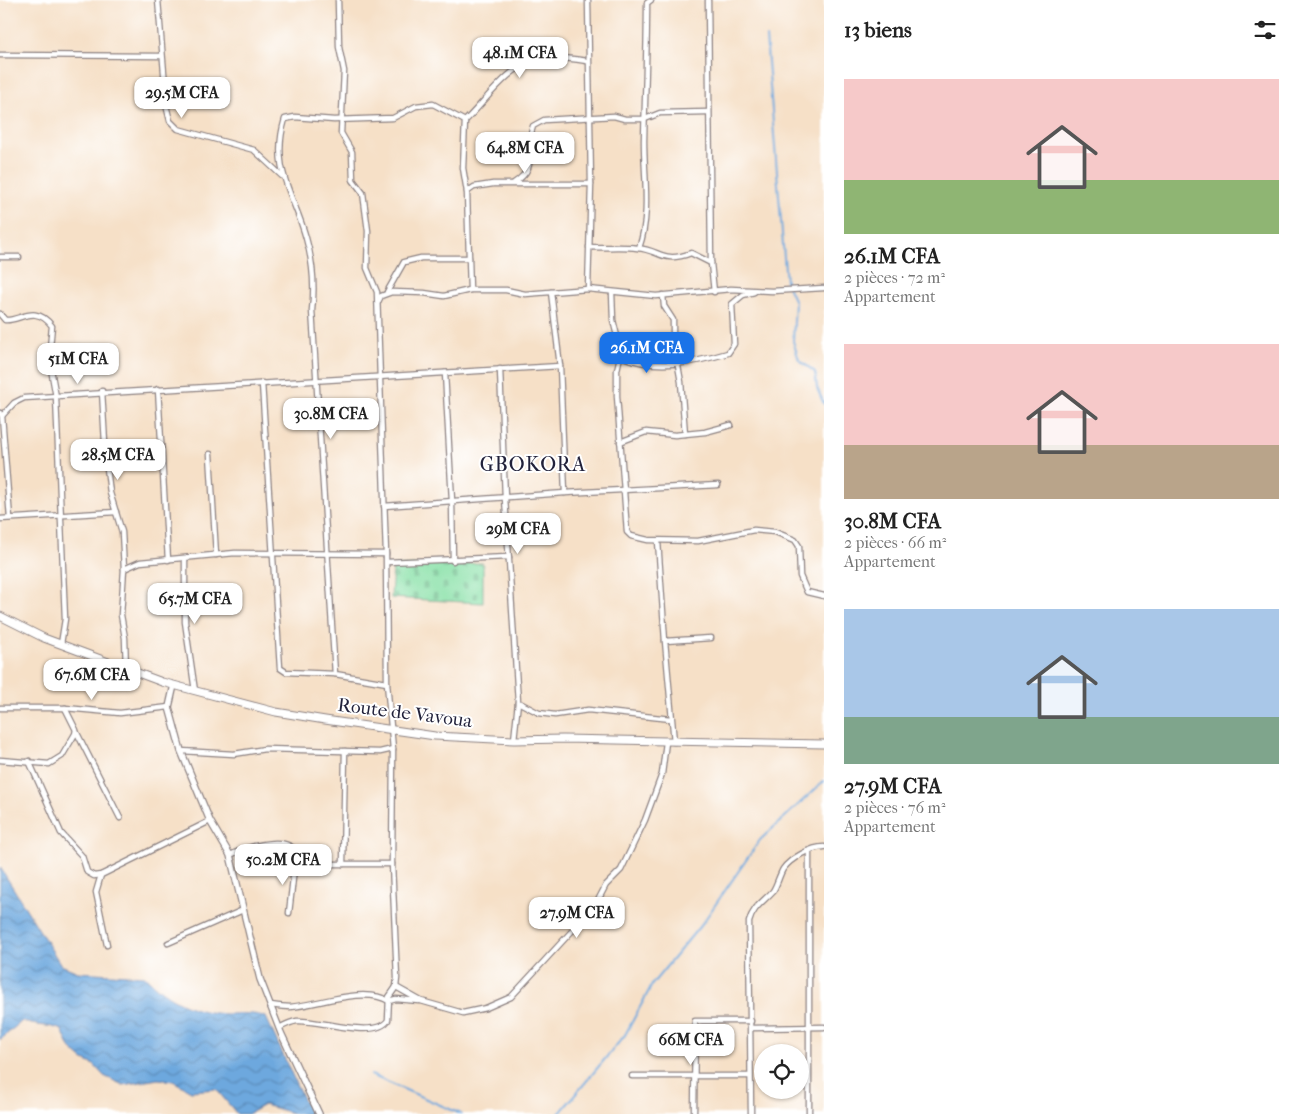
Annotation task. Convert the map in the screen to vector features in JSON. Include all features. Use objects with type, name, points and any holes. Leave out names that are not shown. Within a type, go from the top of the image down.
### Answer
[{"type":"main road","name":"Route de Vavoua","points":[[0,616],[61,644],[174,685],[276,712],[390,730],[435,736],[514,740],[824,744]]},
{"type":"street","points":[[158,0],[167,110],[170,121],[178,129],[254,150],[283,177]]},
{"type":"street","points":[[279,1028],[298,1021],[341,1028],[366,1028],[383,1025],[388,1020],[389,1001],[392,990],[396,987],[392,864],[393,749],[387,683],[386,554],[376,286],[367,268],[368,231],[363,193],[353,180],[352,152],[342,133],[344,71],[339,47],[338,0]]},
{"type":"street","points":[[588,0],[587,61],[590,184],[588,289]]},
{"type":"street","points":[[639,248],[644,233],[646,217],[645,119],[648,3],[651,0]]},
{"type":"street","points":[[708,0],[711,263],[714,292]]},
{"type":"street","points":[[0,55],[162,56]]},
{"type":"street","points":[[470,290],[464,168],[465,121],[507,76],[523,64],[545,58],[587,61]]},
{"type":"street","points":[[335,674],[318,379],[312,310],[314,286],[306,237],[280,165],[285,119],[295,117],[342,119],[394,118],[416,106],[433,104],[465,121]]},
{"type":"street","points":[[514,183],[526,176],[530,169],[528,139],[533,126],[544,120],[614,116],[645,119],[660,113],[708,112]]},
{"type":"street","points":[[466,192],[474,187],[514,183],[590,184]]},
{"type":"street","points":[[589,247],[639,248],[658,256],[674,258],[691,253],[711,263]]},
{"type":"street","points":[[0,257],[20,257]]},
{"type":"street","points":[[387,292],[404,262],[421,258],[469,258]]},
{"type":"street","points":[[377,306],[380,296],[387,292],[419,292],[444,296],[470,290],[506,290],[525,294],[588,289],[663,295],[731,290],[824,288]]},
{"type":"street","points":[[620,356],[639,363],[679,364],[687,361],[705,360],[728,353],[732,350],[732,304],[744,295],[762,290]]},
{"type":"street","points":[[551,292],[560,366],[565,493]]},
{"type":"street","points":[[612,292],[613,320],[620,356],[617,396],[622,490],[627,532],[631,536],[658,540],[698,541],[754,530],[775,532],[795,540],[799,546],[800,576],[807,592],[824,596]]},
{"type":"street","points":[[663,295],[664,306],[673,320],[673,338],[679,364],[684,434]]},
{"type":"street","points":[[0,314],[5,320],[30,314],[43,318],[52,326],[49,358],[56,397],[65,619],[61,644]]},
{"type":"street","points":[[10,518],[1,415],[14,403],[24,398],[56,397],[102,391],[560,366]]},
{"type":"street","points":[[500,369],[504,498],[518,702],[514,740]]},
{"type":"street","points":[[445,372],[452,501],[453,561]]},
{"type":"street","points":[[262,383],[280,668],[286,672],[335,674],[387,683]]},
{"type":"street","points":[[158,389],[168,560]]},
{"type":"street","points":[[102,391],[106,460],[116,512],[122,532],[124,569],[121,615],[125,638],[126,669]]},
{"type":"street","points":[[620,442],[646,432],[684,434],[705,432],[730,425]]},
{"type":"street","points":[[210,454],[216,554]]},
{"type":"street","points":[[384,506],[565,493],[718,485]]},
{"type":"street","points":[[0,519],[116,512]]},
{"type":"street","points":[[396,987],[421,1001],[463,1014],[486,1008],[511,997],[595,906],[606,885],[620,870],[626,860],[645,820],[663,771],[670,742],[671,719],[658,540]]},
{"type":"street","points":[[124,569],[134,563],[185,559],[216,554],[274,552],[386,554]]},
{"type":"street","points":[[386,562],[453,561],[509,557]]},
{"type":"street","points":[[185,559],[185,622],[195,691]]},
{"type":"street","points":[[665,641],[711,638]]},
{"type":"street","points":[[174,685],[169,707],[181,752],[210,821],[230,855],[260,979],[279,1028],[319,1114]]},
{"type":"street","points":[[518,702],[539,713],[555,715],[588,710],[671,719]]},
{"type":"street","points":[[0,708],[65,708],[120,713],[169,707]]},
{"type":"street","points":[[65,708],[120,818]]},
{"type":"street","points":[[0,760],[49,764],[56,762],[73,741],[76,730]]},
{"type":"street","points":[[181,752],[234,754],[265,749],[380,752],[393,749]]},
{"type":"street","points":[[343,864],[345,751]]},
{"type":"street","points":[[29,761],[61,833],[82,856],[87,872],[94,876],[101,875],[210,821]]},
{"type":"street","points":[[230,855],[262,844],[288,844],[293,848],[295,861],[290,914]]},
{"type":"street","points":[[751,1114],[749,922],[751,914],[773,890],[783,870],[791,861],[817,847],[824,847]]},
{"type":"street","points":[[809,851],[809,1114]]},
{"type":"street","points":[[295,861],[343,864],[392,864]]},
{"type":"street","points":[[101,875],[96,892],[107,946]]},
{"type":"street","points":[[168,943],[243,910]]},
{"type":"street","points":[[270,1005],[291,1007],[345,996],[382,997],[389,1001],[396,999],[421,1001]]},
{"type":"street","points":[[694,1114],[695,1021],[750,1020]]},
{"type":"street","points":[[750,1028],[824,1027]]},
{"type":"street","points":[[632,1076],[750,1076]]},
{"type":"green space","points":[[483,563],[483,603],[391,598],[393,566]]},
{"type":"water","points":[[0,867],[61,965],[78,972],[145,976],[172,998],[193,1008],[216,1013],[252,1014],[266,1017],[303,1099],[313,1114],[296,1114],[264,1105],[248,1114],[237,1114],[216,1089],[191,1091],[173,1081],[158,1079],[123,1085],[104,1076],[94,1065],[82,1059],[70,1048],[62,1030],[52,1027],[22,1021],[0,1040]]},
{"type":"waterway","points":[[766,37],[786,282],[795,302],[793,341],[799,360],[815,372],[817,388],[824,404]]},
{"type":"waterway","points":[[559,1114],[625,1035],[653,983],[704,921],[760,840],[824,781]]},
{"type":"waterway","points":[[371,1075],[461,1114]]},
{"type":"district","name":"GBOKORA","points":[[533,464]]}]
